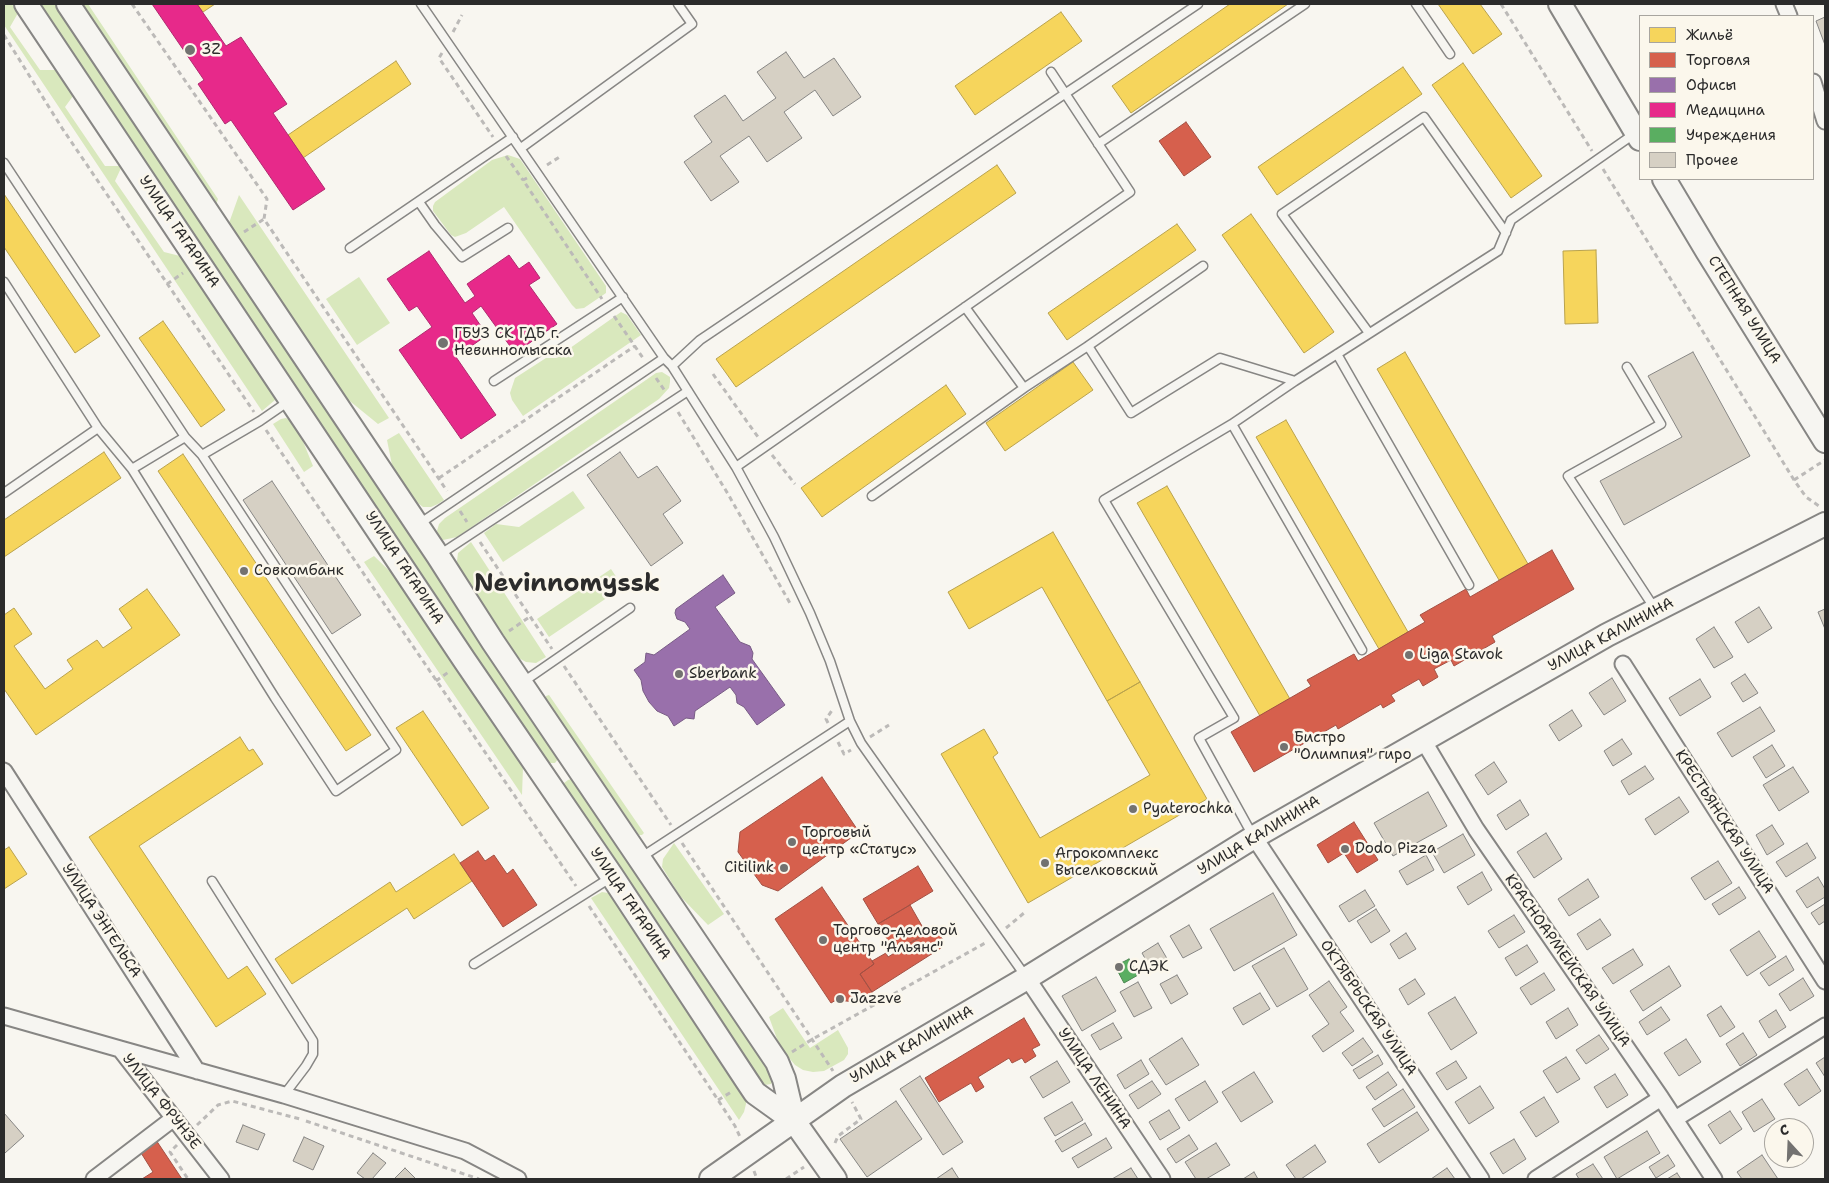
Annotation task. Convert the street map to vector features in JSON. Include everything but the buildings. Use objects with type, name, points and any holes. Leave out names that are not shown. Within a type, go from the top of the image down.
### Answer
[{"type":"main road","name":"УЛИЦА ГАГАРИНА","points":[[26,4],[755,1092],[794,1121],[835,1179]]},
{"type":"main road","name":"УЛИЦА ГАГАРИНА","points":[[68,4],[521,683],[777,1062],[784,1079],[794,1121]]},
{"type":"main road","points":[[1560,4],[1638,136]]},
{"type":"main road","name":"СТЕПНАЯ УЛИЦА","points":[[1665,180],[1825,441]]},
{"type":"main road","name":"УЛИЦА КАЛИНИНА","points":[[711,1179],[843,1086],[1027,978],[1254,837],[1607,635],[1825,524]]},
{"type":"main road","points":[[548,782],[575,762]]},
{"type":"street","points":[[1814,85],[1825,120]]},
{"type":"street","name":"КРЕСТЬЯНСКАЯ УЛИЦА","points":[[1623,664],[1825,981]]},
{"type":"street","name":"КРАСНОАРМЕЙСКАЯ УЛИЦА","points":[[1423,740],[1476,829],[1661,1098],[1714,1179]]},
{"type":"street","name":"УЛИЦА ЭНГЕЛЬСА","points":[[4,771],[198,1071]]},
{"type":"street","name":"ОКТЯБРЬСКАЯ УЛИЦА","points":[[1254,837],[1481,1179]]},
{"type":"street","name":"УЛИЦА ЛЕНИНА","points":[[1027,978],[1162,1179]]},
{"type":"street","name":"УЛИЦА ФРУНЗЕ","points":[[4,1016],[120,1049],[221,1179]]},
{"type":"street","points":[[1675,1119],[1825,1026]]},
{"type":"street","points":[[120,1049],[284,1095],[465,1151],[518,1179]]},
{"type":"street","points":[[1536,1179],[1661,1098]]},
{"type":"street","points":[[94,1179],[174,1118]]},
{"type":"lane","points":[[421,4],[664,358],[672,366],[736,466],[774,538],[810,613],[830,661],[850,721],[861,743],[1027,978]]},
{"type":"lane","points":[[521,148],[692,24],[680,4]]},
{"type":"lane","points":[[1098,144],[1305,4]]},
{"type":"lane","points":[[1416,4],[1450,54]]},
{"type":"lane","points":[[672,366],[700,340],[1066,94],[1194,5]]},
{"type":"lane","points":[[736,466],[1130,192],[1051,72]]},
{"type":"lane","points":[[1369,333],[1282,214],[1424,116],[1506,233]]},
{"type":"lane","points":[[1254,837],[1199,738],[1234,718],[1104,500],[1232,424],[1295,381],[1498,251],[1511,220],[1597,160],[1638,136]]},
{"type":"lane","points":[[350,248],[513,137]]},
{"type":"lane","points":[[4,163],[185,437],[202,455],[396,750],[336,791],[270,690],[132,469],[98,428],[4,282]]},
{"type":"lane","points":[[419,202],[435,225],[462,256],[508,228]]},
{"type":"lane","points":[[872,496],[1024,388],[1203,266]]},
{"type":"lane","points":[[494,381],[623,297]]},
{"type":"lane","points":[[965,307],[1024,388]]},
{"type":"lane","points":[[1088,346],[1131,413],[1220,358],[1295,381]]},
{"type":"lane","points":[[1337,354],[1469,585]]},
{"type":"lane","points":[[417,525],[664,358]]},
{"type":"lane","points":[[1627,367],[1661,424],[1568,476],[1656,610]]},
{"type":"lane","points":[[438,556],[688,391]]},
{"type":"lane","points":[[202,455],[260,421],[291,399]]},
{"type":"lane","points":[[1232,424],[1362,650]]},
{"type":"lane","points":[[4,493],[98,428]]},
{"type":"lane","points":[[132,469],[185,437]]},
{"type":"lane","points":[[521,683],[630,608]]},
{"type":"lane","points":[[640,858],[850,721]]},
{"type":"lane","points":[[474,964],[612,876]]},
{"type":"lane","points":[[212,881],[313,1040],[313,1054],[284,1095]]},
{"type":"path","points":[[132,4],[267,199],[264,219],[676,833],[811,1040],[996,936],[1024,913]]},
{"type":"path","points":[[1501,4],[1794,480],[1806,498],[1825,511]]},
{"type":"path","points":[[4,35],[62,128],[436,680]]},
{"type":"path","points":[[561,156],[523,180],[672,401],[728,494],[791,606]]},
{"type":"path","points":[[439,478],[650,336]]},
{"type":"path","points":[[713,374],[795,484]]},
{"type":"path","points":[[1794,480],[1825,460]]},
{"type":"path","points":[[830,700],[833,709],[826,719],[844,754]]},
{"type":"path","points":[[206,1115],[218,1105],[232,1101],[302,1119],[479,1179]]},
{"type":"path","points":[[795,1179],[796,1173]]},
{"type":"green space","points":[[4,4],[12,4],[18,13],[10,27],[40,70],[55,70],[73,96],[65,107],[105,166],[119,166],[121,168],[115,181],[164,252],[180,256],[272,389],[275,400],[262,411],[4,25]]},
{"type":"green space","points":[[37,4],[56,4],[558,752],[558,759],[555,763],[545,760]]},
{"type":"green space","points":[[82,4],[88,4],[218,199],[216,205]]},
{"type":"green space","points":[[508,155],[520,159],[606,286],[606,293],[584,308],[576,309],[572,305],[504,207],[466,233],[455,237],[451,235],[433,211],[435,202],[492,160]]},
{"type":"green space","points":[[239,195],[389,418],[378,424],[346,398],[229,223]]},
{"type":"green space","points":[[359,277],[390,323],[357,345],[326,299]]},
{"type":"green space","points":[[621,312],[627,315],[641,335],[523,416],[512,400],[510,393],[515,378],[546,358],[556,358]]},
{"type":"green space","points":[[662,372],[670,377],[670,382],[669,388],[659,399],[457,537],[443,540],[439,537],[437,531],[439,524],[445,518],[656,373]]},
{"type":"green space","points":[[286,418],[291,421],[300,434],[313,466],[304,472],[273,424]]},
{"type":"green space","points":[[399,433],[444,500],[438,504],[431,507],[423,507],[415,501],[392,465],[387,440]]},
{"type":"green space","points":[[573,491],[585,508],[503,562],[484,533],[496,524],[519,527]]},
{"type":"green space","points":[[471,542],[546,657],[536,663],[526,662],[517,657],[458,570],[458,553]]},
{"type":"green space","points":[[374,556],[404,585],[523,767],[522,795],[364,562]]},
{"type":"green space","points":[[611,569],[623,587],[549,637],[537,619]]},
{"type":"green space","points":[[549,695],[644,833],[642,835],[639,835],[545,699]]},
{"type":"green space","points":[[574,778],[773,1073],[774,1080],[771,1084],[765,1085],[761,1082],[565,788],[564,783]]},
{"type":"green space","points":[[674,843],[724,914],[708,925],[680,896],[662,867],[663,859]]},
{"type":"green space","points":[[602,892],[614,896],[746,1097],[744,1112],[739,1120],[591,898]]},
{"type":"green space","points":[[783,1008],[810,1048],[838,1030],[848,1048],[848,1054],[844,1060],[824,1071],[813,1072],[803,1070],[795,1065],[780,1047],[769,1017]]},
{"type":"place","name":"3Z","points":[[190,50]]},
{"type":"place","name":"ГБУЗ СК ГДБ г. Невинномысска","points":[[443,343]]},
{"type":"place","name":"Совкомбанк","points":[[244,571]]},
{"type":"place","name":"Liga Stavok","points":[[1409,655]]},
{"type":"place","name":"Sberbank","points":[[679,674]]},
{"type":"place","name":"Бистро \"Олимпия\" гиро","points":[[1284,747]]},
{"type":"place","name":"Pyaterochka","points":[[1133,809]]},
{"type":"place","name":"Торговый центр «Статус»","points":[[792,842]]},
{"type":"place","name":"Dodo Pizza","points":[[1345,849]]},
{"type":"place","name":"Агрокомплекс Выселковский","points":[[1045,863]]},
{"type":"place","name":"Citilink","points":[[784,868]]},
{"type":"place","name":"Торгово-деловой центр \"Альянс\"","points":[[823,940]]},
{"type":"place","name":"СДЭК","points":[[1119,967]]},
{"type":"place","name":"Jazzve","points":[[840,999]]},
{"type":"district","name":"Nevinnomyssk","points":[[567,584]]}]
